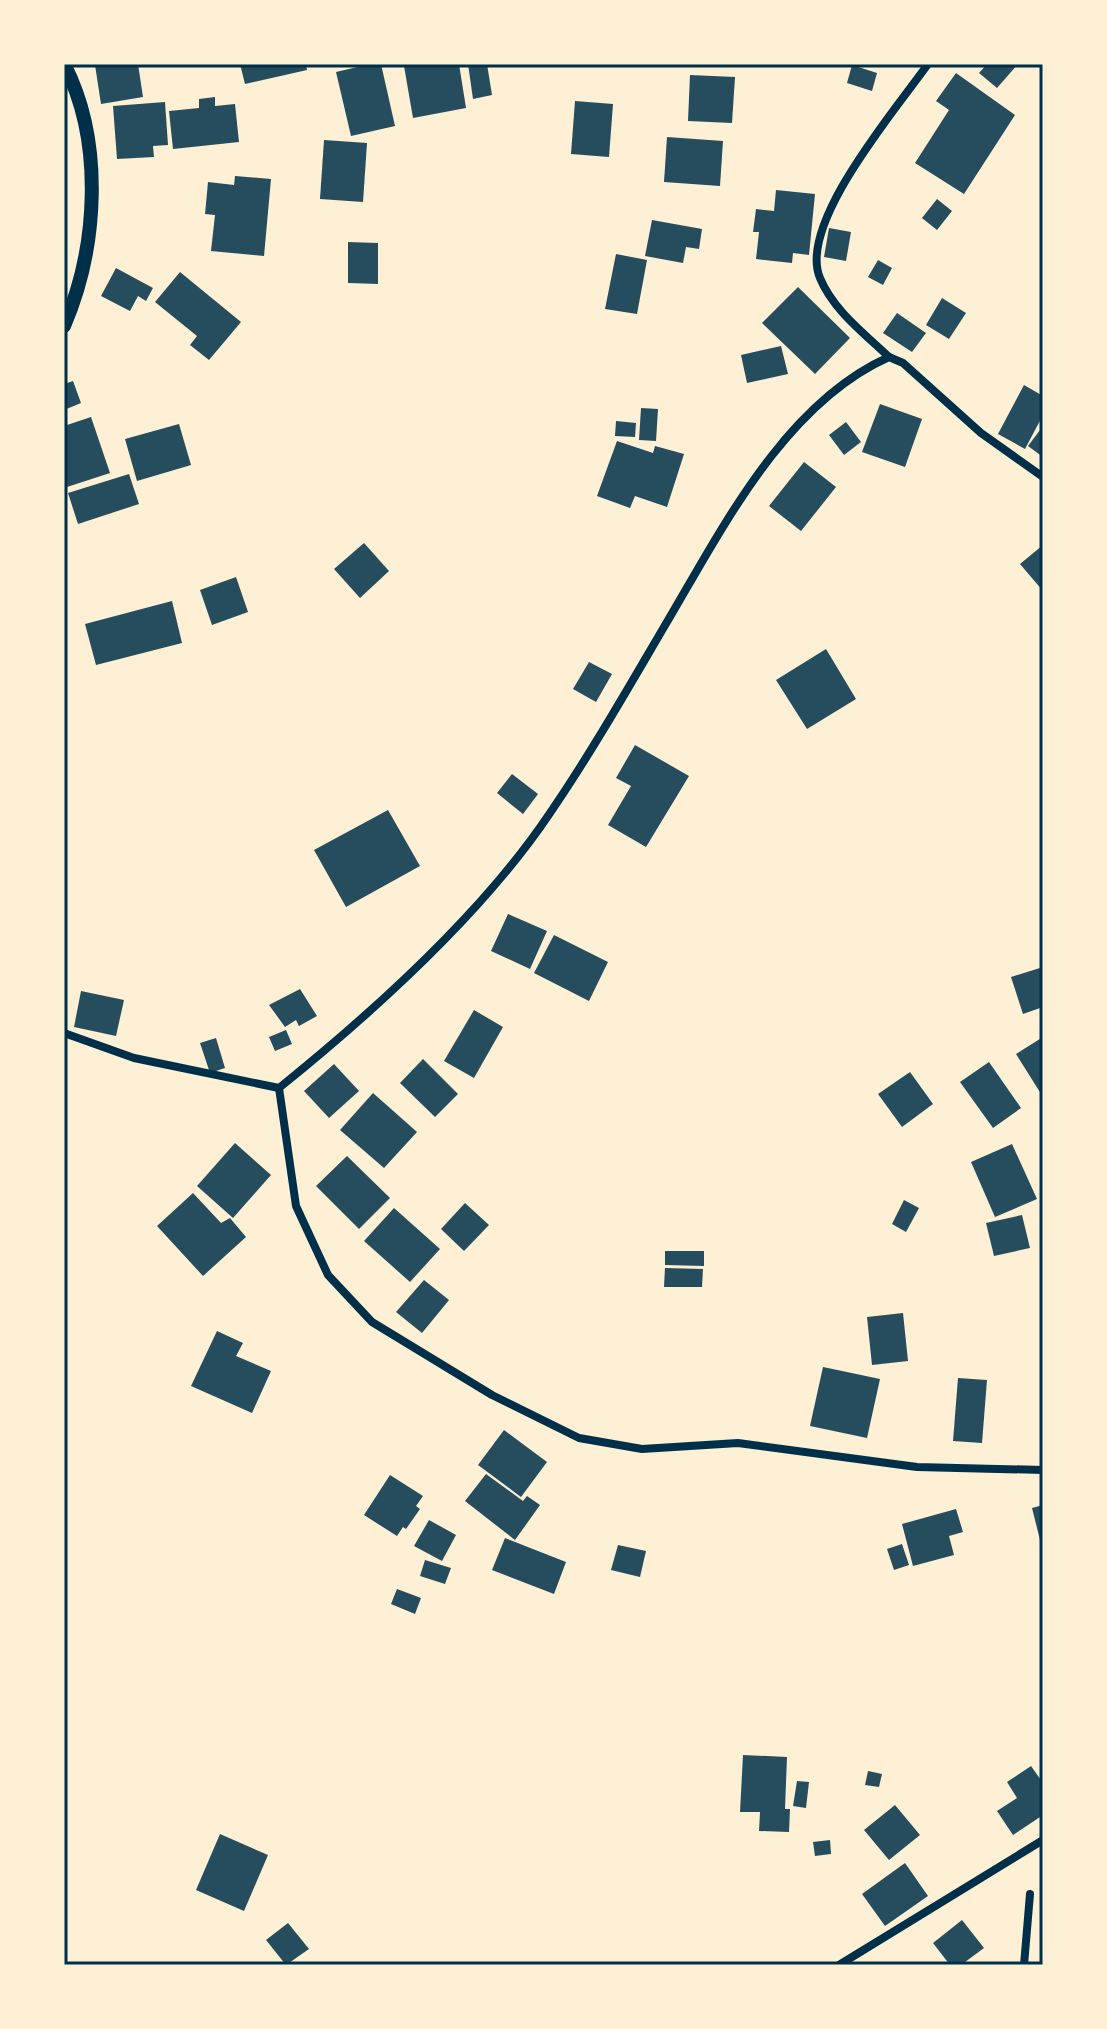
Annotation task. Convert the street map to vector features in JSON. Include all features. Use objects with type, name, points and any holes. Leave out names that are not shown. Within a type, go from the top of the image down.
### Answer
[{"type":"street","points":[[64,64],[81,105],[86,133],[90,217],[79,284],[64,326]]},
{"type":"street","points":[[928,64],[866,148],[844,184],[822,231],[817,253],[819,276],[831,297],[889,357],[903,363],[981,433],[1043,477]]},
{"type":"street","points":[[279,1088],[387,995],[504,876],[550,813],[665,626],[715,537],[771,458],[821,402],[871,365],[889,357]]},
{"type":"street","points":[[64,1033],[134,1058],[279,1088]]},
{"type":"street","points":[[279,1088],[296,1206],[328,1275],[372,1322],[492,1395],[579,1438],[642,1449],[738,1443],[917,1467],[1043,1470]]},
{"type":"street","points":[[839,1965],[1043,1840]]},
{"type":"street","points":[[1024,1965],[1030,1894]]},
{"type":"building","points":[[138,64],[143,97],[101,104],[95,65]]},
{"type":"building","points":[[240,64],[306,64],[307,70],[245,84]]},
{"type":"building","points":[[381,64],[395,126],[351,136],[336,72]]},
{"type":"building","points":[[459,64],[466,108],[413,118],[404,66]]},
{"type":"building","points":[[468,64],[487,64],[492,95],[473,99]]},
{"type":"building","points":[[987,64],[1018,64],[997,88],[979,73]]},
{"type":"building","points":[[852,65],[877,73],[872,91],[847,83]]},
{"type":"building","points":[[956,73],[1015,115],[964,194],[915,163],[949,110],[936,101]]},
{"type":"building","points":[[690,75],[735,77],[732,123],[688,121]]},
{"type":"building","points":[[215,97],[215,106],[235,104],[239,142],[173,149],[169,111],[199,108],[199,99]]},
{"type":"building","points":[[575,101],[613,104],[609,157],[571,154]]},
{"type":"building","points":[[165,102],[168,145],[153,146],[154,157],[117,159],[113,106]]},
{"type":"building","points":[[667,137],[723,141],[720,186],[664,182]]},
{"type":"building","points":[[324,140],[367,143],[363,202],[320,199]]},
{"type":"building","points":[[235,176],[271,179],[264,256],[211,251],[215,215],[205,214],[208,182],[234,185]]},
{"type":"building","points":[[776,190],[815,194],[809,255],[793,253],[792,263],[756,259],[759,232],[753,232],[756,209],[774,211]]},
{"type":"building","points":[[937,199],[952,211],[937,230],[922,218]]},
{"type":"building","points":[[652,220],[702,229],[699,249],[686,247],[683,263],[645,256]]},
{"type":"building","points":[[829,228],[851,232],[846,261],[824,257]]},
{"type":"building","points":[[348,242],[378,243],[378,284],[348,283]]},
{"type":"building","points":[[616,254],[647,260],[637,314],[605,309]]},
{"type":"building","points":[[878,260],[892,268],[883,285],[868,277]]},
{"type":"building","points":[[116,268],[153,288],[146,301],[138,296],[130,311],[101,296]]},
{"type":"building","points":[[180,272],[241,322],[209,360],[190,345],[197,336],[155,302]]},
{"type":"building","points":[[798,287],[850,338],[815,374],[762,323]]},
{"type":"building","points":[[942,298],[966,313],[949,339],[926,325]]},
{"type":"building","points":[[897,313],[926,333],[912,352],[883,333]]},
{"type":"building","points":[[781,346],[788,374],[747,383],[741,355]]},
{"type":"building","points":[[73,381],[81,403],[64,410],[64,384]]},
{"type":"building","points":[[1024,385],[1043,396],[1043,415],[1025,449],[998,434]]},
{"type":"building","points":[[880,404],[922,419],[905,467],[862,452]]},
{"type":"building","points":[[641,408],[658,409],[656,441],[639,440]]},
{"type":"building","points":[[91,417],[110,473],[64,488],[64,426]]},
{"type":"building","points":[[616,421],[636,423],[635,437],[615,436]]},
{"type":"building","points":[[846,422],[861,442],[844,455],[829,435]]},
{"type":"building","points":[[179,424],[191,465],[137,481],[125,439]]},
{"type":"building","points":[[1043,426],[1043,457],[1028,446]]},
{"type":"building","points":[[617,441],[653,453],[655,446],[684,454],[667,507],[635,496],[630,508],[597,496]]},
{"type":"building","points":[[804,462],[836,487],[801,531],[769,506]]},
{"type":"building","points":[[129,474],[139,504],[78,524],[68,493]]},
{"type":"building","points":[[364,543],[389,571],[360,598],[334,569]]},
{"type":"building","points":[[1043,545],[1043,591],[1020,564]]},
{"type":"building","points":[[236,577],[248,612],[212,625],[200,590]]},
{"type":"building","points":[[172,601],[182,643],[96,665],[85,624]]},
{"type":"building","points":[[826,649],[856,699],[807,729],[776,680]]},
{"type":"building","points":[[589,662],[612,674],[596,702],[573,689]]},
{"type":"building","points":[[635,745],[689,776],[646,847],[608,825],[631,786],[616,778]]},
{"type":"building","points":[[512,774],[538,794],[523,814],[497,793]]},
{"type":"building","points":[[388,810],[420,866],[346,907],[314,850]]},
{"type":"building","points":[[508,914],[547,931],[530,969],[491,951]]},
{"type":"building","points":[[554,935],[608,962],[589,1001],[534,973]]},
{"type":"building","points":[[1043,967],[1043,1007],[1023,1014],[1011,977]]},
{"type":"building","points":[[300,989],[317,1016],[299,1026],[296,1020],[285,1027],[269,1005]]},
{"type":"building","points":[[81,991],[124,1000],[116,1036],[74,1027]]},
{"type":"building","points":[[474,1010],[503,1027],[474,1078],[444,1061]]},
{"type":"building","points":[[286,1030],[292,1044],[275,1051],[269,1037]]},
{"type":"building","points":[[1043,1037],[1043,1097],[1016,1054]]},
{"type":"building","points":[[216,1038],[225,1068],[210,1073],[200,1043]]},
{"type":"building","points":[[423,1059],[458,1094],[435,1117],[400,1083]]},
{"type":"building","points":[[989,1062],[1021,1108],[993,1128],[960,1082]]},
{"type":"building","points":[[334,1064],[359,1091],[329,1118],[304,1091]]},
{"type":"building","points":[[910,1072],[933,1104],[902,1127],[878,1094]]},
{"type":"building","points":[[373,1093],[417,1132],[384,1168],[340,1130]]},
{"type":"building","points":[[235,1143],[271,1175],[233,1218],[197,1186]]},
{"type":"building","points":[[1012,1144],[1037,1199],[995,1217],[971,1162]]},
{"type":"building","points":[[347,1156],[390,1198],[359,1229],[316,1186]]},
{"type":"building","points":[[193,1193],[221,1223],[230,1218],[246,1237],[203,1276],[157,1226]]},
{"type":"building","points":[[904,1200],[919,1208],[906,1232],[892,1224]]},
{"type":"building","points":[[465,1203],[489,1225],[464,1251],[441,1229]]},
{"type":"building","points":[[394,1208],[440,1249],[410,1282],[364,1241]]},
{"type":"building","points":[[1022,1215],[1030,1248],[994,1256],[986,1223]]},
{"type":"building","points":[[665,1251],[704,1251],[704,1266],[665,1265]]},
{"type":"building","points":[[665,1268],[703,1269],[702,1287],[664,1287]]},
{"type":"building","points":[[424,1280],[449,1300],[422,1333],[396,1312]]},
{"type":"building","points":[[903,1313],[908,1361],[872,1365],[867,1317]]},
{"type":"building","points":[[217,1331],[243,1343],[236,1356],[271,1371],[252,1413],[191,1386]]},
{"type":"building","points":[[823,1367],[880,1379],[867,1438],[810,1426]]},
{"type":"building","points":[[958,1378],[987,1380],[982,1443],[953,1441]]},
{"type":"building","points":[[504,1430],[547,1462],[521,1497],[478,1465]]},
{"type":"building","points":[[486,1474],[523,1501],[527,1496],[540,1505],[515,1540],[465,1501]]},
{"type":"building","points":[[390,1475],[423,1496],[416,1506],[420,1509],[397,1536],[364,1515]]},
{"type":"building","points":[[1043,1505],[1043,1547],[1042,1548],[1032,1508]]},
{"type":"building","points":[[956,1509],[963,1532],[949,1536],[954,1555],[913,1566],[902,1524]]},
{"type":"building","points":[[429,1520],[456,1535],[442,1561],[414,1546]]},
{"type":"building","points":[[505,1538],[566,1562],[554,1594],[492,1570]]},
{"type":"building","points":[[902,1544],[909,1565],[894,1570],[887,1549]]},
{"type":"building","points":[[618,1545],[646,1551],[640,1577],[611,1570]]},
{"type":"building","points":[[425,1560],[451,1568],[445,1584],[420,1576]]},
{"type":"building","points":[[397,1589],[421,1598],[415,1614],[391,1604]]},
{"type":"building","points":[[743,1755],[787,1757],[785,1809],[790,1809],[789,1832],[759,1831],[760,1812],[740,1812]]},
{"type":"building","points":[[1031,1766],[1043,1783],[1043,1815],[1013,1835],[997,1811],[1017,1798],[1007,1782]]},
{"type":"building","points":[[868,1771],[882,1774],[879,1787],[865,1785]]},
{"type":"building","points":[[797,1781],[809,1782],[806,1808],[793,1806]]},
{"type":"building","points":[[895,1805],[920,1835],[889,1860],[864,1830]]},
{"type":"building","points":[[220,1834],[268,1855],[244,1911],[196,1890]]},
{"type":"building","points":[[830,1840],[831,1854],[815,1856],[813,1842]]},
{"type":"building","points":[[905,1863],[928,1896],[885,1926],[862,1894]]},
{"type":"building","points":[[962,1920],[984,1948],[961,1965],[950,1965],[933,1943]]},
{"type":"building","points":[[288,1923],[309,1949],[286,1965],[266,1940]]}]
